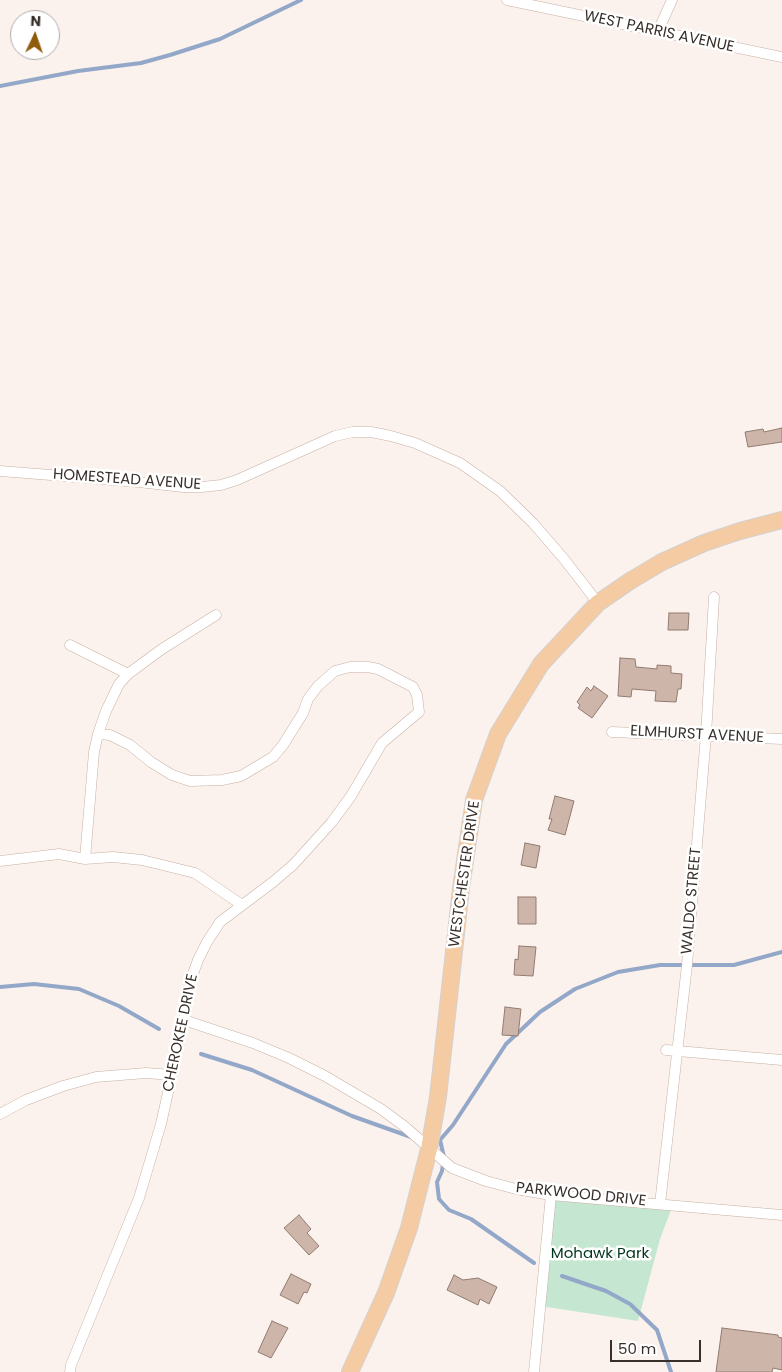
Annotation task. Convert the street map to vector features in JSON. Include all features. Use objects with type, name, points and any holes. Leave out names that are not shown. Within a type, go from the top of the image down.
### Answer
[{"type":"main road","name":"WESTCHESTER DRIVE","points":[[350,1372],[386,1293],[406,1238],[429,1149],[438,1097],[461,888],[474,800],[498,734],[541,664],[598,603],[662,562],[704,543],[782,520]]},
{"type":"street","name":"WEST PARRIS AVENUE","points":[[507,0],[782,57]]},
{"type":"street","points":[[658,31],[672,0]]},
{"type":"street","name":"HOMESTEAD AVENUE","points":[[0,471],[202,487],[221,485],[237,480],[335,436],[353,432],[371,432],[391,436],[415,443],[460,463],[500,490],[533,523],[598,603]]},
{"type":"street","name":"WALDO STREET","points":[[660,1204],[688,955],[706,735],[714,597]]},
{"type":"street","points":[[85,859],[94,752],[106,711],[119,684],[128,674],[162,649],[216,615]]},
{"type":"street","points":[[70,645],[128,674]]},
{"type":"street","name":"CHEROKEE DRIVE","points":[[70,1372],[71,1365],[139,1198],[161,1124],[184,1020],[190,982],[207,942],[220,922],[293,865],[332,822],[351,796],[382,743],[419,712],[419,706],[413,686],[378,669],[350,667],[335,671],[318,686],[308,699],[303,712],[283,746],[273,757],[241,776],[222,780],[190,781],[172,775],[151,762],[130,745],[110,735],[98,734]]},
{"type":"street","name":"ELMHURST AVENUE","points":[[612,732],[782,739]]},
{"type":"street","points":[[0,861],[59,854],[85,859],[113,857],[142,860],[195,873],[242,905]]},
{"type":"street","name":"PARKWOOD DRIVE","points":[[184,1020],[253,1043],[325,1076],[381,1109],[404,1126],[452,1168],[486,1181],[516,1189],[551,1195],[782,1215]]},
{"type":"street","points":[[666,1050],[782,1060]]},
{"type":"street","points":[[0,1114],[26,1100],[63,1086],[96,1077],[146,1073],[172,1075]]},
{"type":"street","points":[[534,1372],[551,1195]]},
{"type":"green space","name":"Mohawk Park","points":[[551,1195],[673,1205],[660,1239],[638,1321],[540,1306]]},
{"type":"building","points":[[782,428],[782,442],[748,447],[745,432],[763,429],[764,432]]},
{"type":"building","points":[[669,613],[689,613],[688,630],[668,630]]},
{"type":"building","points":[[620,658],[635,659],[636,667],[657,669],[657,665],[671,666],[671,673],[682,674],[681,689],[678,689],[676,702],[655,701],[656,691],[632,689],[631,697],[618,696]]},
{"type":"building","points":[[594,686],[608,696],[592,718],[578,708],[580,705],[577,702],[587,687],[591,691]]},
{"type":"building","points":[[555,796],[574,801],[565,835],[548,830],[552,819],[549,819]]},
{"type":"building","points":[[525,843],[540,846],[536,868],[521,865]]},
{"type":"building","points":[[518,897],[536,897],[536,924],[518,924]]},
{"type":"building","points":[[519,946],[536,947],[533,976],[514,975],[515,959],[518,960]]},
{"type":"building","points":[[505,1007],[521,1009],[518,1036],[502,1035]]},
{"type":"building","points":[[299,1215],[311,1229],[307,1233],[319,1246],[309,1255],[284,1228]]},
{"type":"building","points":[[291,1274],[311,1284],[307,1293],[304,1292],[298,1304],[280,1295]]},
{"type":"building","points":[[454,1275],[463,1280],[478,1278],[497,1287],[489,1304],[480,1299],[478,1305],[447,1290]]},
{"type":"building","points":[[272,1321],[288,1328],[271,1358],[258,1352]]},
{"type":"building","points":[[722,1328],[778,1335],[778,1337],[782,1338],[782,1370],[773,1368],[772,1372],[716,1372]]},
{"type":"waterway","points":[[0,86],[78,71],[141,63],[170,55],[220,39],[301,0]]},
{"type":"waterway","points":[[440,1140],[453,1125],[506,1044],[540,1012],[575,989],[618,972],[660,965],[734,965],[782,952]]},
{"type":"waterway","points":[[0,987],[34,984],[79,989],[119,1006],[159,1029]]},
{"type":"waterway","points":[[201,1054],[252,1070],[352,1116],[411,1137]]},
{"type":"waterway","points":[[440,1140],[444,1157],[442,1171],[437,1182],[439,1199],[449,1210],[471,1219],[534,1263]]},
{"type":"waterway","points":[[562,1276],[606,1291],[630,1304],[657,1330],[671,1372]]}]
